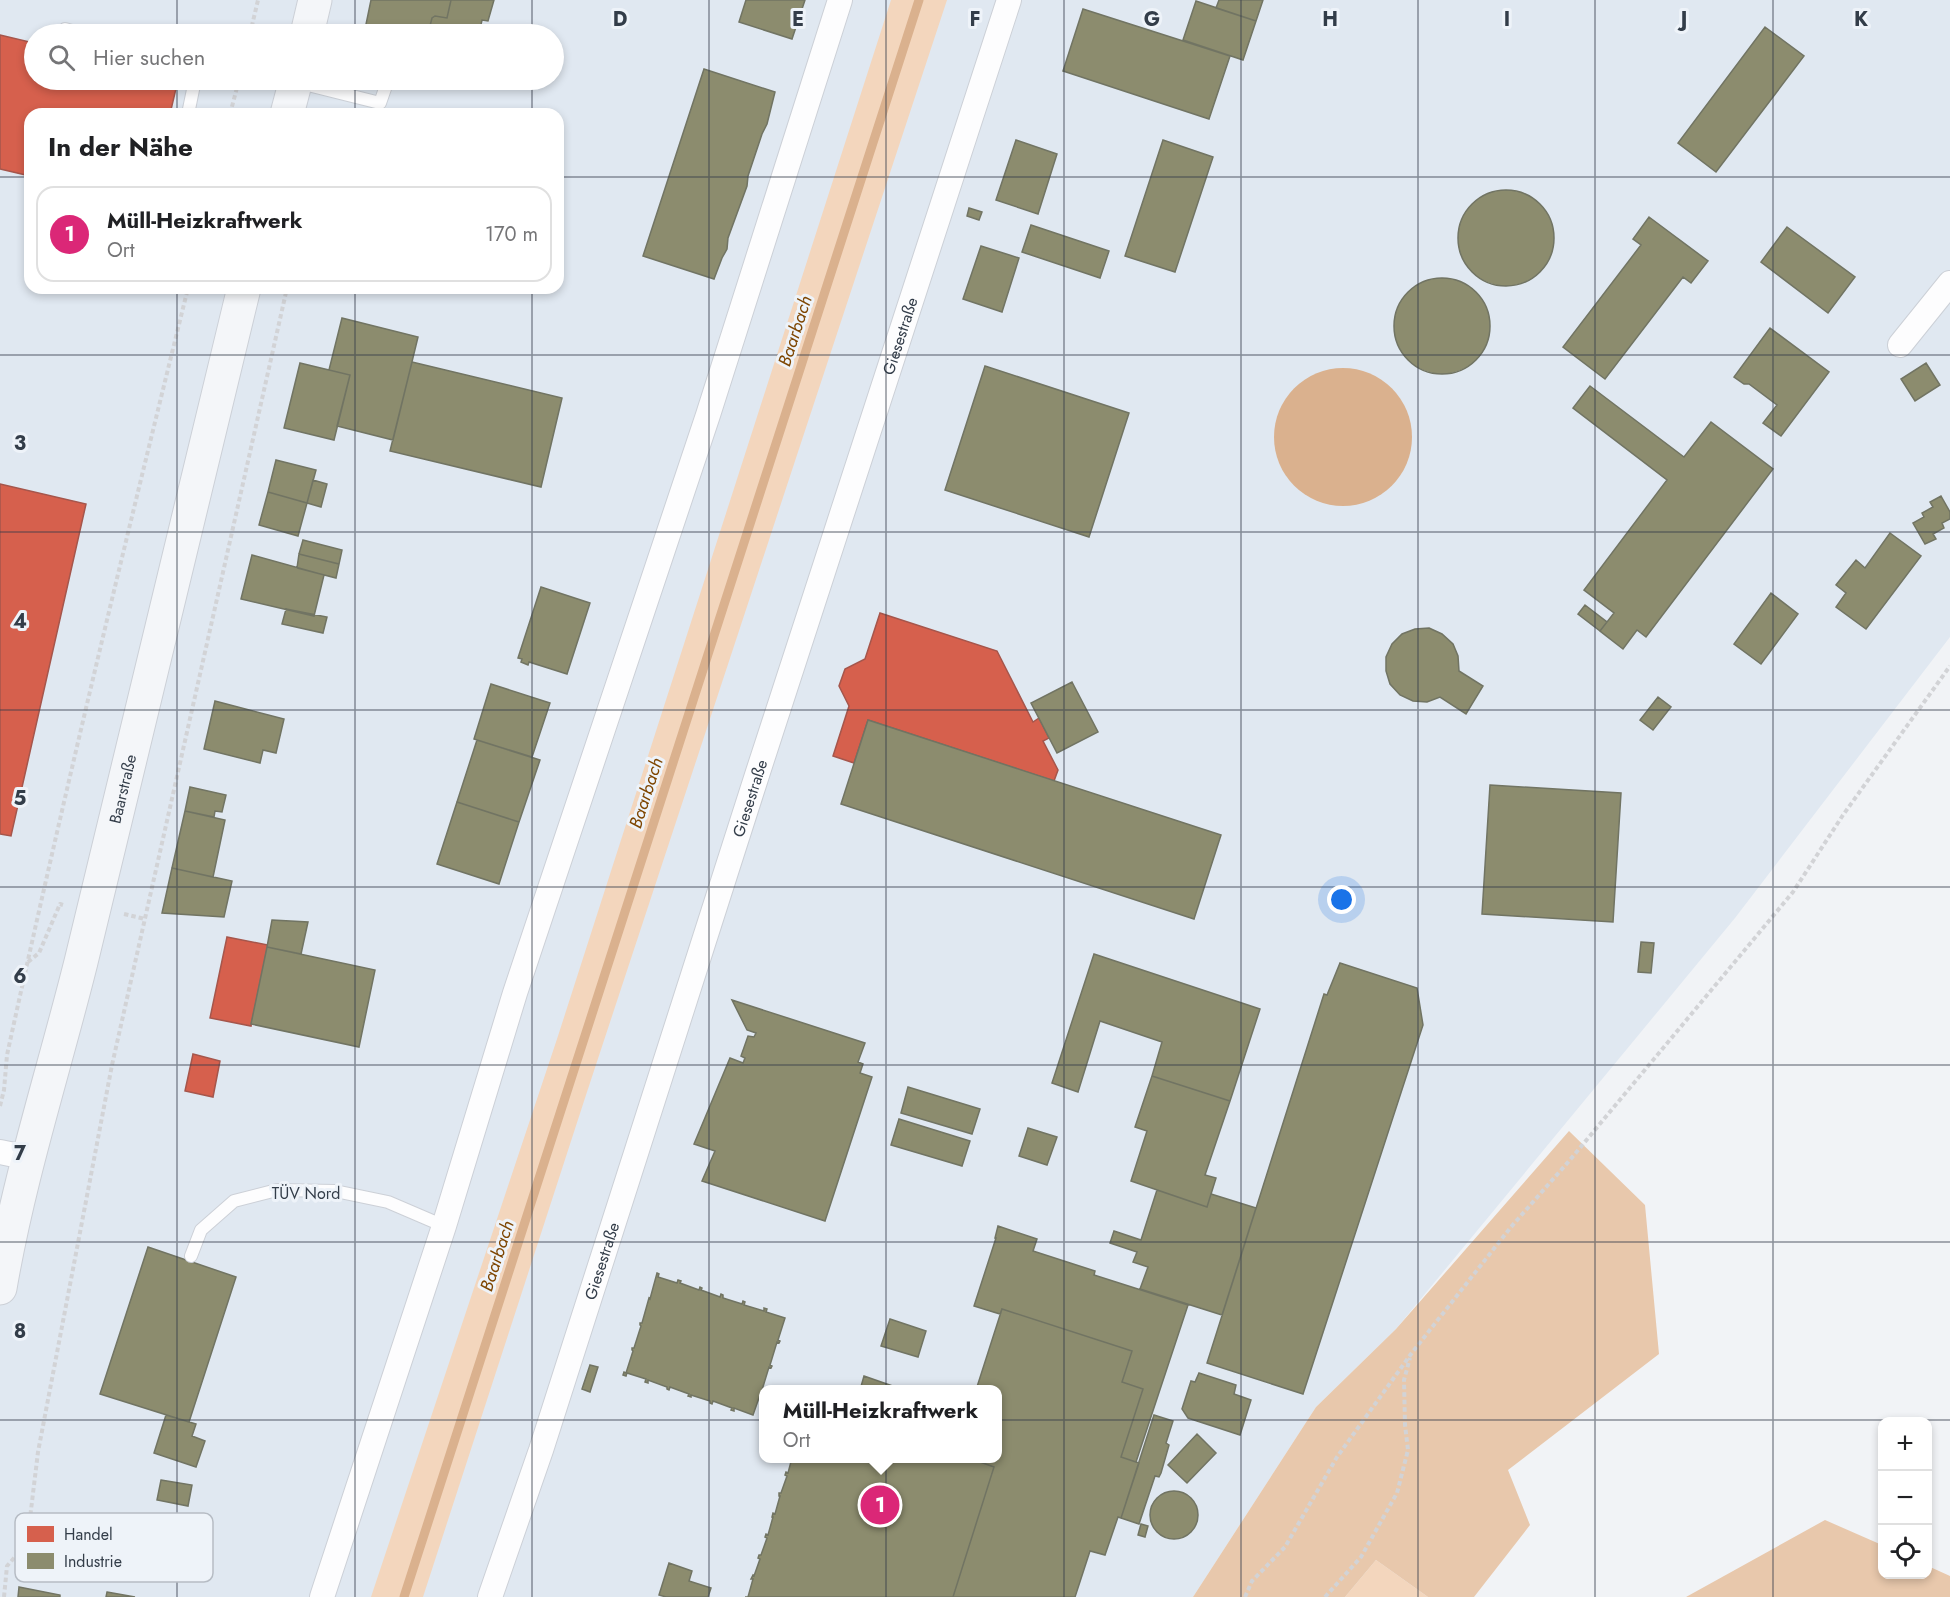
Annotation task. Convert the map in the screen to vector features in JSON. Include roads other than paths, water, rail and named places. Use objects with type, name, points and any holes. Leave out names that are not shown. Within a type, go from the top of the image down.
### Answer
[{"type":"main road","points":[[309,24],[315,0]]},
{"type":"main road","points":[[288,108],[293,90]]},
{"type":"main road","name":"Baarstraße","points":[[0,1288],[14,1155],[77,978],[183,532],[242,294]]},
{"type":"street","points":[[322,1597],[444,1226],[515,993],[708,415],[840,0]]},
{"type":"street","name":"Giesestraße","points":[[490,1597],[541,1450],[1009,0]]},
{"type":"street","points":[[1900,345],[1950,283]]},
{"type":"lane","points":[[189,108],[193,90]]},
{"type":"lane","points":[[332,90],[380,103],[385,90]]},
{"type":"lane","name":"TÜV Nord","points":[[191,1256],[201,1230],[234,1201],[277,1190],[335,1191],[357,1195],[388,1202],[444,1226]]},
{"type":"waterway","name":"Baarbach","points":[[404,1597],[919,0]]},
{"type":"place","name":"Müll-Heizkraftwerk","points":[[880,1505]]}]
